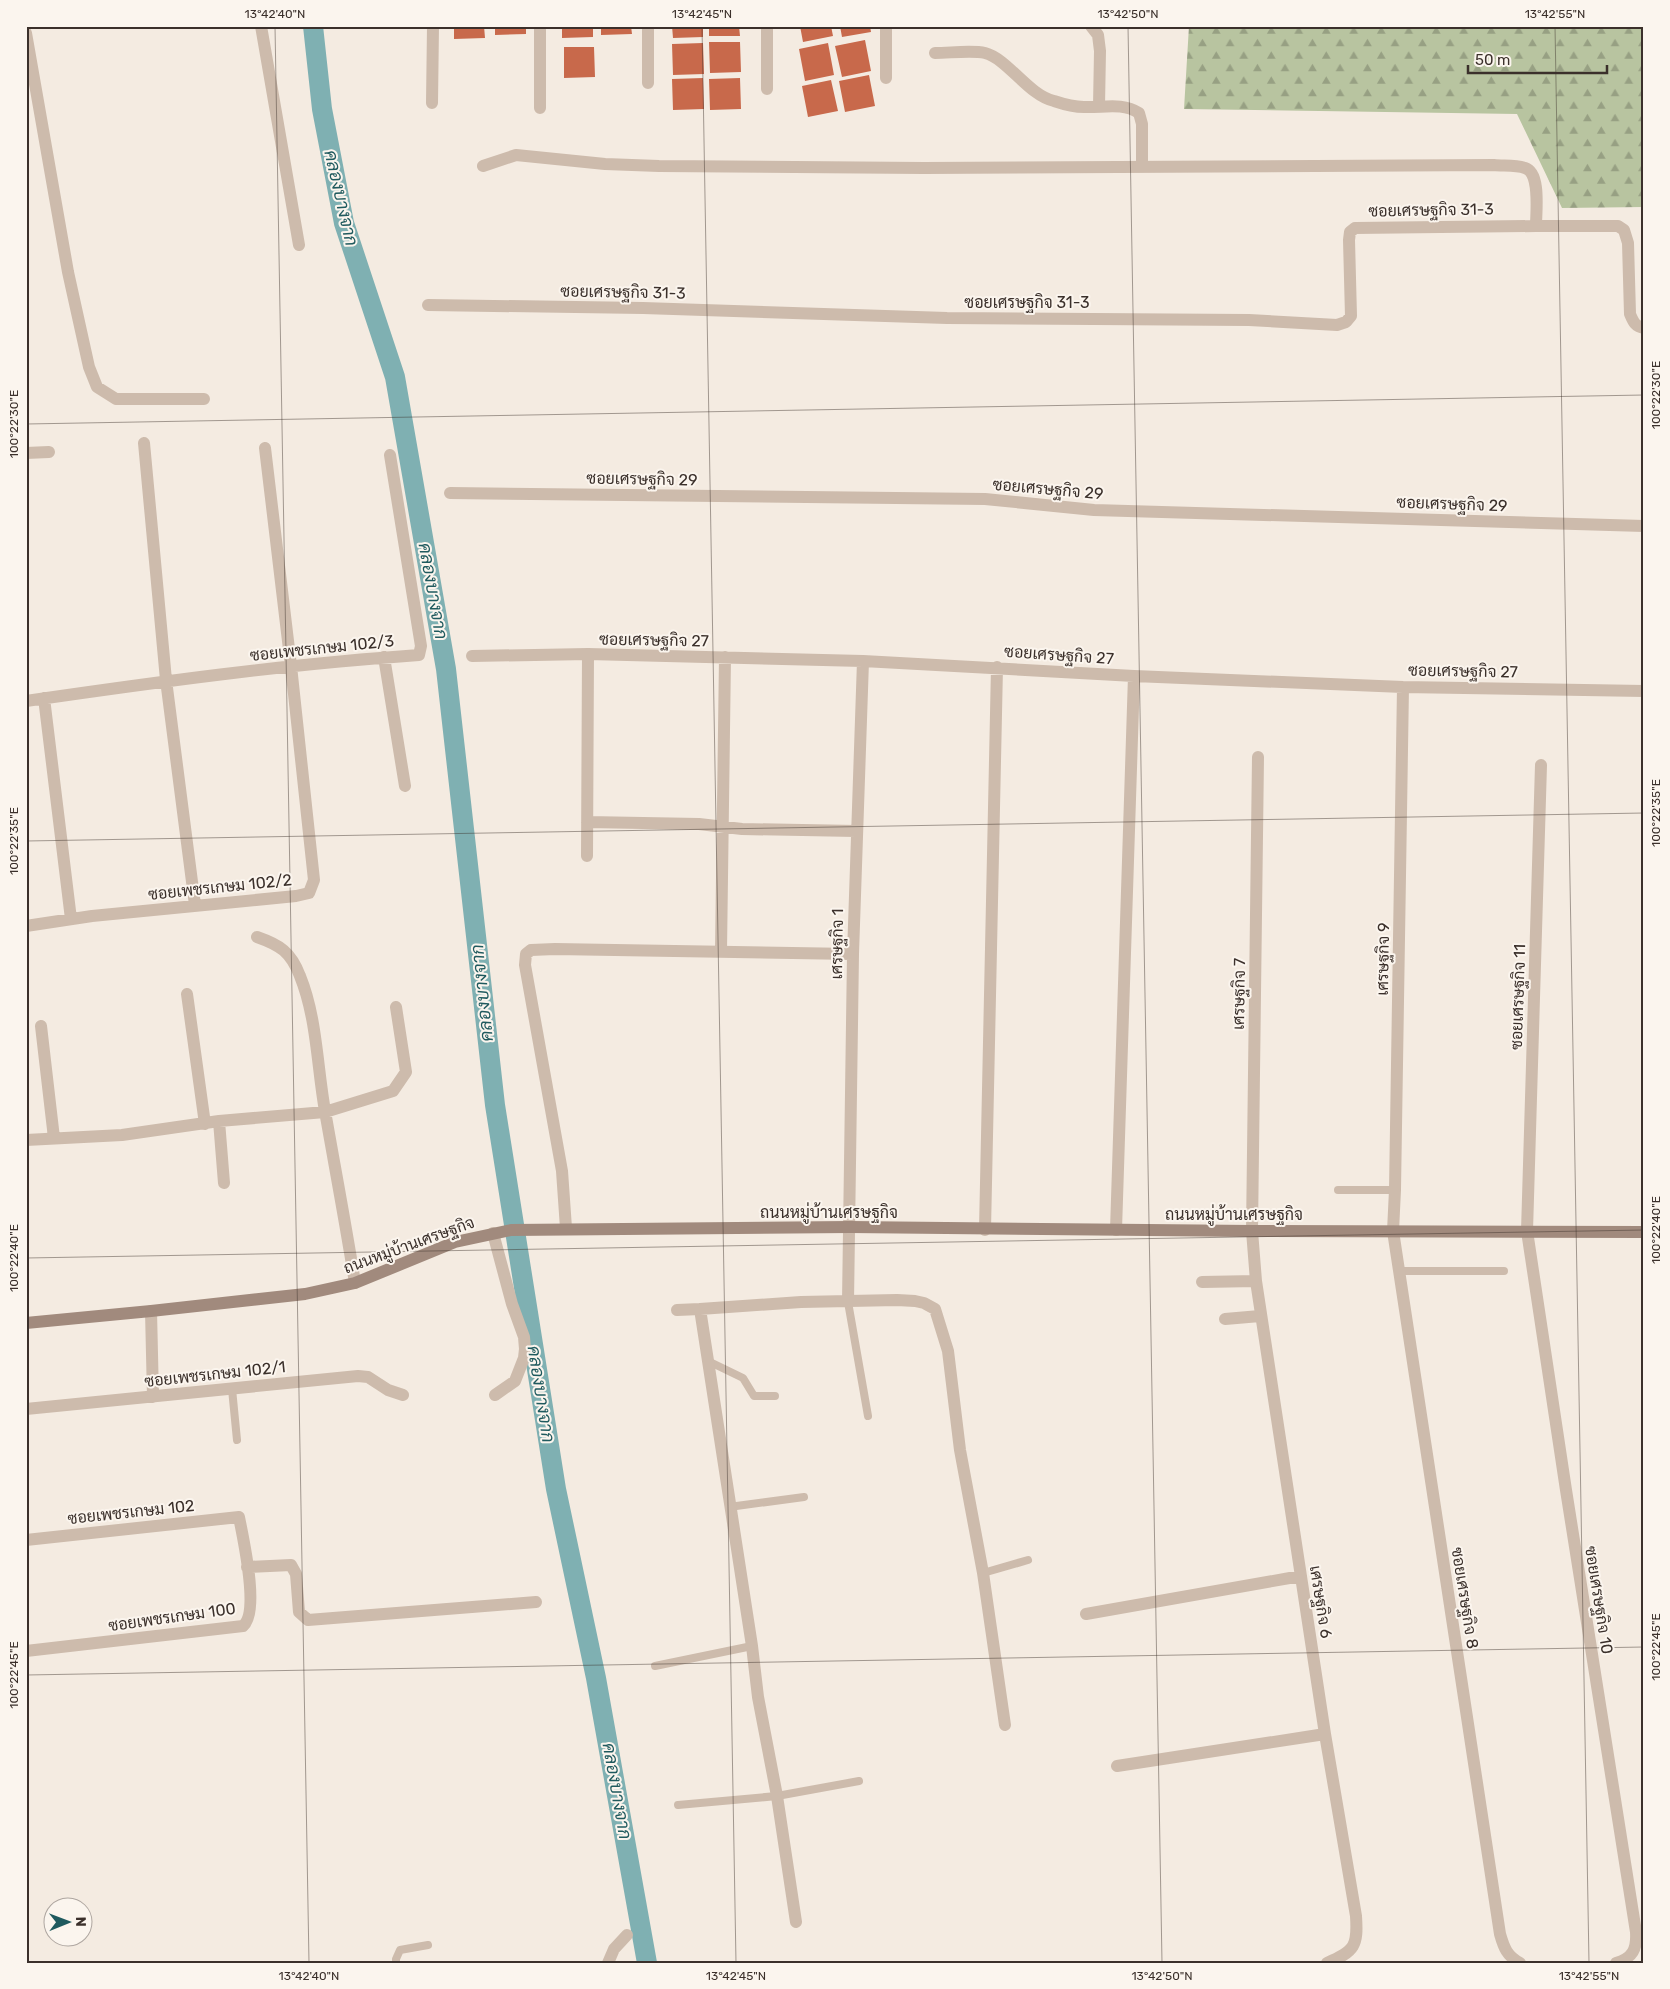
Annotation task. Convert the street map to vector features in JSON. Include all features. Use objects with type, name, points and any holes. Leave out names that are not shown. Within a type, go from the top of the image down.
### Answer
[{"type":"street","points":[[261,26],[298,230],[299,245]]},
{"type":"street","points":[[432,103],[433,26]]},
{"type":"street","points":[[540,26],[540,108]]},
{"type":"street","points":[[648,26],[648,83]]},
{"type":"street","points":[[767,89],[768,26]]},
{"type":"street","points":[[886,26],[886,78]]},
{"type":"street","points":[[1091,26],[1098,35],[1100,52],[1099,106]]},
{"type":"street","points":[[26,33],[68,272],[90,367],[97,387],[116,399],[204,399]]},
{"type":"street","points":[[935,53],[986,54],[1002,62],[1024,84],[1051,101],[1083,107],[1128,106],[1140,113],[1142,124],[1142,167]]},
{"type":"street","points":[[483,166],[516,155],[605,164],[659,166],[1142,167],[1484,165],[1523,167],[1531,170],[1535,178],[1536,226]]},
{"type":"street","name":"ซอยเศรษฐกิจ 31-3","points":[[428,305],[642,308],[947,318],[1249,320],[1337,325],[1346,322],[1351,316],[1349,240],[1350,232],[1355,228],[1618,226],[1624,230],[1628,243],[1630,314],[1633,323],[1639,328],[1644,328]]},
{"type":"street","points":[[144,443],[166,680],[195,905]]},
{"type":"street","points":[[265,448],[291,666]]},
{"type":"street","points":[[26,452],[49,452]]},
{"type":"street","name":"ซอยเพชรเกษม 102/3","points":[[26,701],[166,680],[291,666],[419,655],[421,646],[390,455]]},
{"type":"street","name":"ซอยเศรษฐกิจ 29","points":[[450,493],[985,499],[1094,510],[1644,526]]},
{"type":"street","points":[[587,856],[588,654]]},
{"type":"street","name":"ซอยเศรษฐกิจ 27","points":[[472,656],[588,654],[863,661],[1134,676],[1403,687],[1644,691]]},
{"type":"street","points":[[384,657],[406,786]]},
{"type":"street","points":[[721,952],[725,657]]},
{"type":"street","name":"เศรษฐกิจ 1","points":[[848,1302],[852,954],[863,661]]},
{"type":"street","name":"ซอยเพชรเกษม 102/2","points":[[26,926],[72,919],[296,896],[309,893],[314,880],[291,666]]},
{"type":"street","points":[[985,1230],[997,667]]},
{"type":"street","points":[[1116,1230],[1134,676]]},
{"type":"street","name":"เศรษฐกิจ 9","points":[[1393,1231],[1403,687]]},
{"type":"street","points":[[44,698],[72,919]]},
{"type":"street","name":"เศรษฐกิจ 7","points":[[1252,1231],[1258,757]]},
{"type":"street","name":"ซอยเศรษฐกิจ 11","points":[[1527,1231],[1541,765]]},
{"type":"street","points":[[587,822],[698,824],[742,829],[856,831]]},
{"type":"street","points":[[257,937],[278,944],[289,956],[300,975],[311,1015],[325,1112],[355,1283]]},
{"type":"street","points":[[566,1228],[562,1171],[525,965],[526,954],[532,950],[555,949],[852,954]]},
{"type":"street","points":[[187,994],[205,1124]]},
{"type":"street","points":[[26,1140],[122,1135],[219,1121],[325,1112],[393,1091],[406,1072],[396,1007]]},
{"type":"street","points":[[41,1026],[54,1138]]},
{"type":"street","points":[[219,1121],[224,1183]]},
{"type":"street","name":"ถนนหมู่บ้านเศรษฐกิจ","points":[[26,1323],[305,1294],[355,1283],[456,1242],[511,1230],[566,1228],[850,1227],[985,1230],[1644,1232]]},
{"type":"street","name":"เศรษฐกิจ 6","points":[[1252,1231],[1260,1316],[1325,1734],[1356,1916],[1357,1936],[1352,1947],[1345,1955],[1328,1963]]},
{"type":"street","name":"ซอยเศรษฐกิจ 8","points":[[1393,1231],[1500,1934],[1504,1949],[1511,1958],[1520,1963]]},
{"type":"street","name":"ซอยเศรษฐกิจ 10","points":[[1527,1231],[1636,1932],[1636,1947],[1632,1954],[1626,1960],[1616,1963]]},
{"type":"street","points":[[493,1233],[512,1304],[519,1321],[525,1349],[524,1358],[515,1382],[495,1395]]},
{"type":"street","points":[[1202,1282],[1256,1282]]},
{"type":"street","points":[[677,1310],[802,1302],[915,1301],[935,1309],[948,1350],[960,1450],[983,1573],[1005,1726]]},
{"type":"street","points":[[700,1309],[710,1362],[758,1697],[777,1796],[796,1922]]},
{"type":"street","points":[[151,1311],[153,1397]]},
{"type":"street","points":[[1225,1319],[1260,1316]]},
{"type":"street","name":"ซอยเพชรเกษม 102/1","points":[[26,1409],[358,1376],[368,1378],[388,1390],[403,1395]]},
{"type":"street","name":"ซอยเพชรเกษม 102","points":[[26,1540],[240,1517]]},
{"type":"street","name":"ซอยเพชรเกษม 100","points":[[26,1651],[243,1626],[247,1622],[250,1602],[240,1517]]},
{"type":"street","points":[[247,1567],[291,1565],[296,1574],[299,1612],[308,1620],[536,1602]]},
{"type":"street","points":[[1086,1614],[1301,1576]]},
{"type":"street","points":[[1117,1766],[1325,1734]]},
{"type":"street","points":[[608,1963],[614,1949],[627,1935]]},
{"type":"lane","points":[[1338,1190],[1395,1190]]},
{"type":"lane","points":[[1398,1271],[1504,1270]]},
{"type":"lane","points":[[848,1302],[868,1416]]},
{"type":"lane","points":[[710,1362],[743,1378],[754,1396],[775,1396]]},
{"type":"lane","points":[[232,1388],[238,1440]]},
{"type":"lane","points":[[730,1507],[804,1497]]},
{"type":"lane","points":[[983,1573],[1028,1560]]},
{"type":"lane","points":[[655,1666],[752,1646]]},
{"type":"lane","points":[[678,1805],[777,1796],[859,1781]]},
{"type":"lane","points":[[396,1963],[400,1950],[428,1945]]},
{"type":"green space","points":[[1189,26],[1644,26],[1644,207],[1562,208],[1517,114],[1184,109]]},
{"type":"building","points":[[454,26],[484,26],[485,38],[454,39]]},
{"type":"building","points":[[495,26],[526,26],[526,34],[495,35]]},
{"type":"building","points":[[562,26],[593,26],[593,37],[562,38]]},
{"type":"building","points":[[601,26],[631,26],[632,34],[601,35]]},
{"type":"building","points":[[672,26],[703,26],[703,37],[673,38]]},
{"type":"building","points":[[709,26],[739,26],[740,36],[709,36]]},
{"type":"building","points":[[800,26],[831,26],[833,36],[803,42]]},
{"type":"building","points":[[840,26],[870,26],[871,32],[842,37]]},
{"type":"building","points":[[865,40],[871,71],[842,77],[835,46]]},
{"type":"building","points":[[709,42],[740,42],[741,72],[710,73]]},
{"type":"building","points":[[703,43],[704,74],[673,75],[672,44]]},
{"type":"building","points":[[828,43],[834,75],[805,81],[799,49]]},
{"type":"building","points":[[564,47],[594,47],[595,77],[564,78]]},
{"type":"building","points":[[869,75],[875,106],[845,112],[839,81]]},
{"type":"building","points":[[703,78],[704,109],[673,110],[672,79]]},
{"type":"building","points":[[740,78],[741,109],[710,110],[709,79]]},
{"type":"building","points":[[831,80],[838,111],[808,117],[802,86]]},
{"type":"waterway","name":"คลองบางจาก","points":[[313,26],[322,109],[344,223],[395,377],[446,669],[495,1105],[556,1489],[596,1678],[647,1963]]}]
